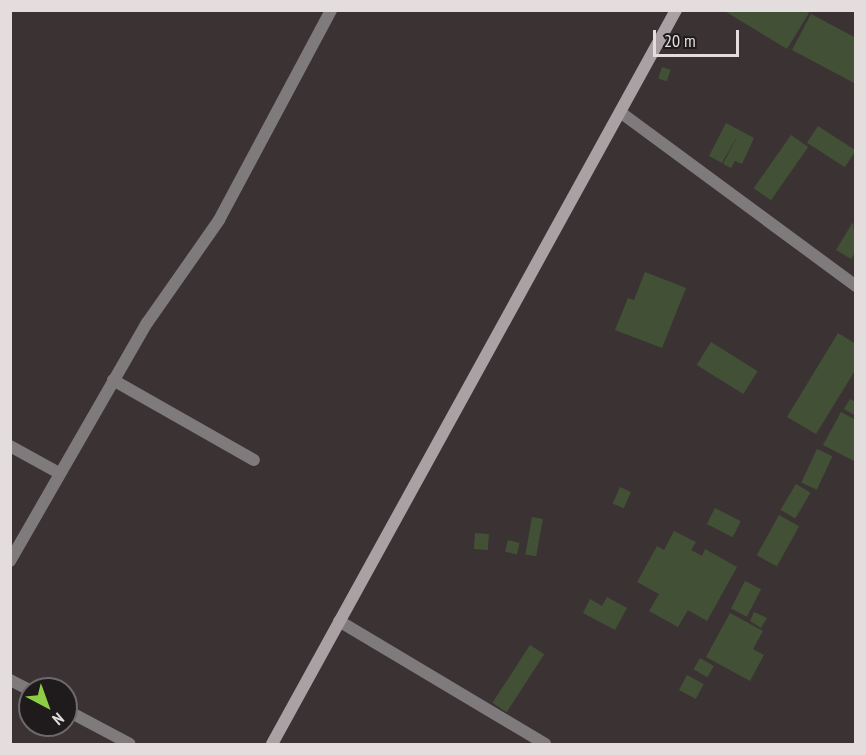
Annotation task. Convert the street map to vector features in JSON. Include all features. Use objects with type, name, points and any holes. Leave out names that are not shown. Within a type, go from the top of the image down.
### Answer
[{"type":"street","points":[[10,561],[147,323],[219,220],[331,10]]},
{"type":"street","points":[[272,744],[676,10]]},
{"type":"street","points":[[620,112],[855,286]]},
{"type":"street","points":[[113,380],[254,460]]},
{"type":"street","points":[[10,446],[59,473]]},
{"type":"street","points":[[339,621],[545,744]]},
{"type":"street","points":[[78,716],[130,744]]},
{"type":"building","points":[[723,10],[806,10],[809,13],[787,49]]},
{"type":"building","points":[[811,14],[856,38],[856,84],[792,50]]},
{"type":"building","points":[[662,67],[671,70],[667,81],[658,78]]},
{"type":"building","points":[[726,123],[754,138],[742,164],[735,161],[731,168],[723,164],[739,133],[722,163],[709,156]]},
{"type":"building","points":[[818,126],[856,151],[845,167],[807,143]]},
{"type":"building","points":[[791,135],[808,147],[771,200],[754,188]]},
{"type":"building","points":[[853,222],[856,251],[851,259],[836,250]]},
{"type":"building","points":[[645,272],[686,288],[662,348],[615,330],[628,298],[634,300]]},
{"type":"building","points":[[838,333],[856,344],[856,369],[816,434],[787,417]]},
{"type":"building","points":[[711,342],[758,371],[743,394],[697,365]]},
{"type":"building","points":[[850,399],[856,402],[856,416],[844,409]]},
{"type":"building","points":[[841,412],[856,420],[856,462],[823,445]]},
{"type":"building","points":[[817,449],[832,456],[817,490],[801,483]]},
{"type":"building","points":[[796,484],[811,493],[795,518],[781,510]]},
{"type":"building","points":[[620,487],[631,492],[624,508],[613,503]]},
{"type":"building","points":[[715,508],[741,521],[733,537],[707,524]]},
{"type":"building","points":[[779,515],[799,526],[777,566],[757,555]]},
{"type":"building","points":[[532,517],[543,519],[536,556],[525,554]]},
{"type":"building","points":[[674,531],[696,542],[691,550],[702,556],[705,549],[737,567],[707,621],[688,610],[678,627],[649,611],[659,594],[637,582],[657,546],[664,550]]},
{"type":"building","points":[[475,533],[489,534],[488,550],[474,549]]},
{"type":"building","points":[[508,540],[520,543],[517,555],[505,552]]},
{"type":"building","points":[[745,581],[761,589],[747,617],[731,609]]},
{"type":"building","points":[[607,597],[627,608],[615,630],[583,613],[590,599],[602,606]]},
{"type":"building","points":[[754,612],[767,618],[761,628],[750,621]]},
{"type":"building","points":[[730,613],[763,631],[753,649],[764,655],[750,681],[706,657]]},
{"type":"building","points":[[530,645],[544,654],[507,712],[492,703]]},
{"type":"building","points":[[700,658],[714,666],[707,677],[694,669]]},
{"type":"building","points":[[687,675],[704,684],[696,699],[679,690]]}]
